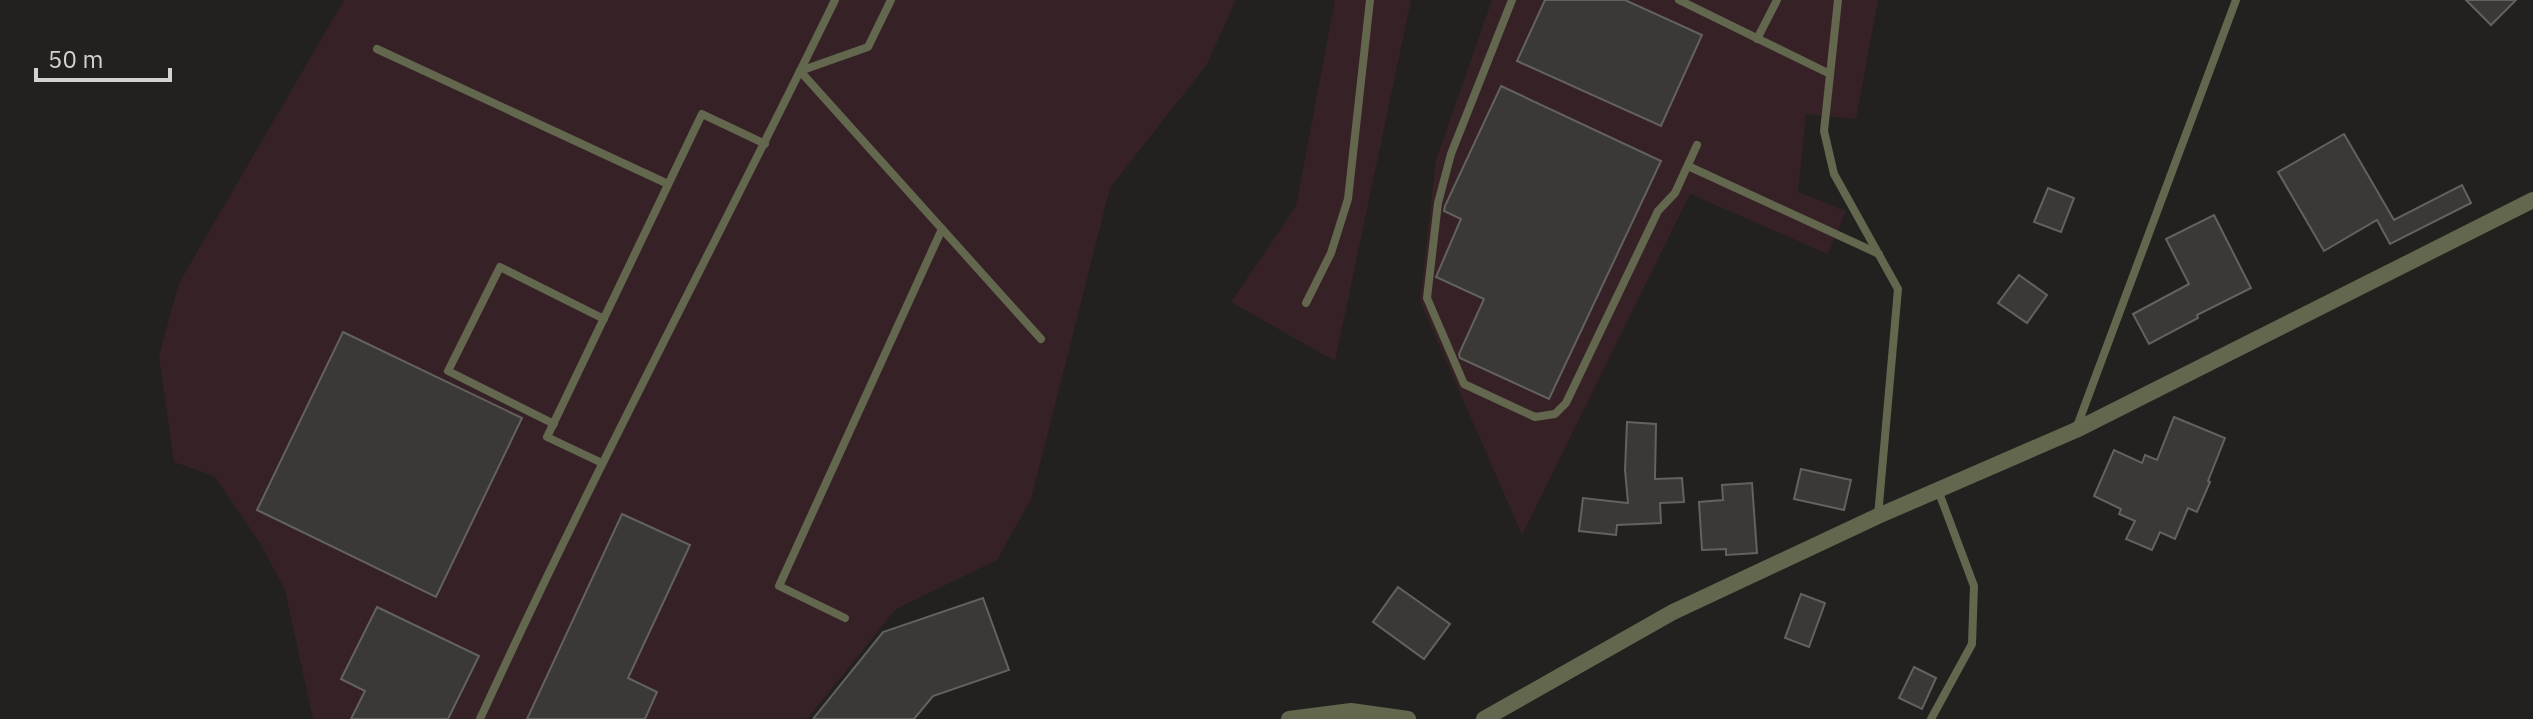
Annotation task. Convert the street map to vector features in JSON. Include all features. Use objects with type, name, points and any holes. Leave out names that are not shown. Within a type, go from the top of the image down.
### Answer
[{"type":"street","points":[[1484,719],[1673,612],[1878,516],[2076,430],[2533,200]]},
{"type":"street","points":[[1289,719],[1351,711],[1408,719]]},
{"type":"lane","points":[[480,719],[550,566],[835,0]]},
{"type":"lane","points":[[800,71],[868,47],[891,0]]},
{"type":"lane","points":[[1306,303],[1331,253],[1348,199],[1370,0]]},
{"type":"lane","points":[[1512,0],[1451,154],[1436,219],[1427,298],[1464,384],[1535,417],[1555,414],[1566,403],[1658,211],[1675,193],[1697,145]]},
{"type":"lane","points":[[1679,0],[1830,74]]},
{"type":"lane","points":[[1757,39],[1777,0]]},
{"type":"lane","points":[[1838,0],[1824,131],[1834,174],[1898,289],[1878,516]]},
{"type":"lane","points":[[2076,430],[2236,0]]},
{"type":"lane","points":[[377,49],[668,184]]},
{"type":"lane","points":[[800,71],[1041,339]]},
{"type":"lane","points":[[602,463],[547,437],[702,114],[765,144]]},
{"type":"lane","points":[[1688,166],[1879,254]]},
{"type":"lane","points":[[845,618],[779,586],[942,229]]},
{"type":"lane","points":[[554,424],[448,371],[500,267],[604,319]]},
{"type":"lane","points":[[1931,719],[1972,644],[1974,586],[1938,490]]},
{"type":"shaded area","points":[[344,0],[1236,0],[1207,64],[1110,188],[1031,499],[997,560],[896,609],[807,719],[313,719],[285,590],[260,543],[214,476],[174,462],[159,356],[179,283]]},
{"type":"shaded area","points":[[1335,0],[1411,0],[1335,361],[1231,302],[1296,206]]},
{"type":"shaded area","points":[[1492,0],[1878,0],[1856,119],[1806,114],[1798,192],[1846,211],[1828,254],[1690,194],[1522,535],[1420,301],[1436,160]]},
{"type":"building","points":[[1545,0],[1625,0],[1702,35],[1661,126],[1517,61]]},
{"type":"building","points":[[2466,0],[2516,0],[2491,25]]},
{"type":"building","points":[[1501,86],[1661,161],[1549,399],[1460,358],[1459,354],[1484,299],[1436,277],[1461,219],[1444,211],[1445,206]]},
{"type":"building","points":[[2344,134],[2394,220],[2462,185],[2471,203],[2390,244],[2377,220],[2324,251],[2278,172]]},
{"type":"building","points":[[2048,188],[2074,198],[2061,232],[2034,222]]},
{"type":"building","points":[[2214,215],[2251,288],[2149,344],[2133,314],[2189,284],[2166,239]]},
{"type":"building","points":[[2019,275],[2047,295],[2027,323],[1998,303]]},
{"type":"building","points":[[343,332],[522,418],[436,597],[257,510]]},
{"type":"building","points":[[2174,417],[2225,438],[2197,512],[2188,508],[2175,539],[2160,532],[2152,550],[2126,539],[2135,521],[2119,514],[2121,509],[2094,496],[2114,450],[2142,463],[2145,455],[2157,460]]},
{"type":"building","points":[[1627,422],[1656,424],[1655,479],[1682,478],[1684,502],[1660,503],[1661,523],[1617,525],[1616,535],[1579,531],[1583,498],[1628,503],[1625,470]]},
{"type":"building","points":[[1801,469],[1851,480],[1844,510],[1794,499]]},
{"type":"building","points":[[1752,483],[1757,553],[1726,555],[1726,549],[1702,550],[1699,502],[1723,500],[1722,485]]},
{"type":"building","points":[[622,514],[690,545],[628,678],[657,692],[645,719],[527,719]]},
{"type":"building","points":[[1398,587],[1450,624],[1424,659],[1373,622]]},
{"type":"building","points":[[1801,594],[1825,603],[1809,647],[1785,638]]},
{"type":"building","points":[[983,598],[1009,670],[933,696],[914,719],[813,719],[883,632]]},
{"type":"building","points":[[377,607],[479,656],[448,719],[351,719],[365,691],[341,679]]},
{"type":"building","points":[[1914,667],[1936,678],[1922,709],[1899,698]]}]
